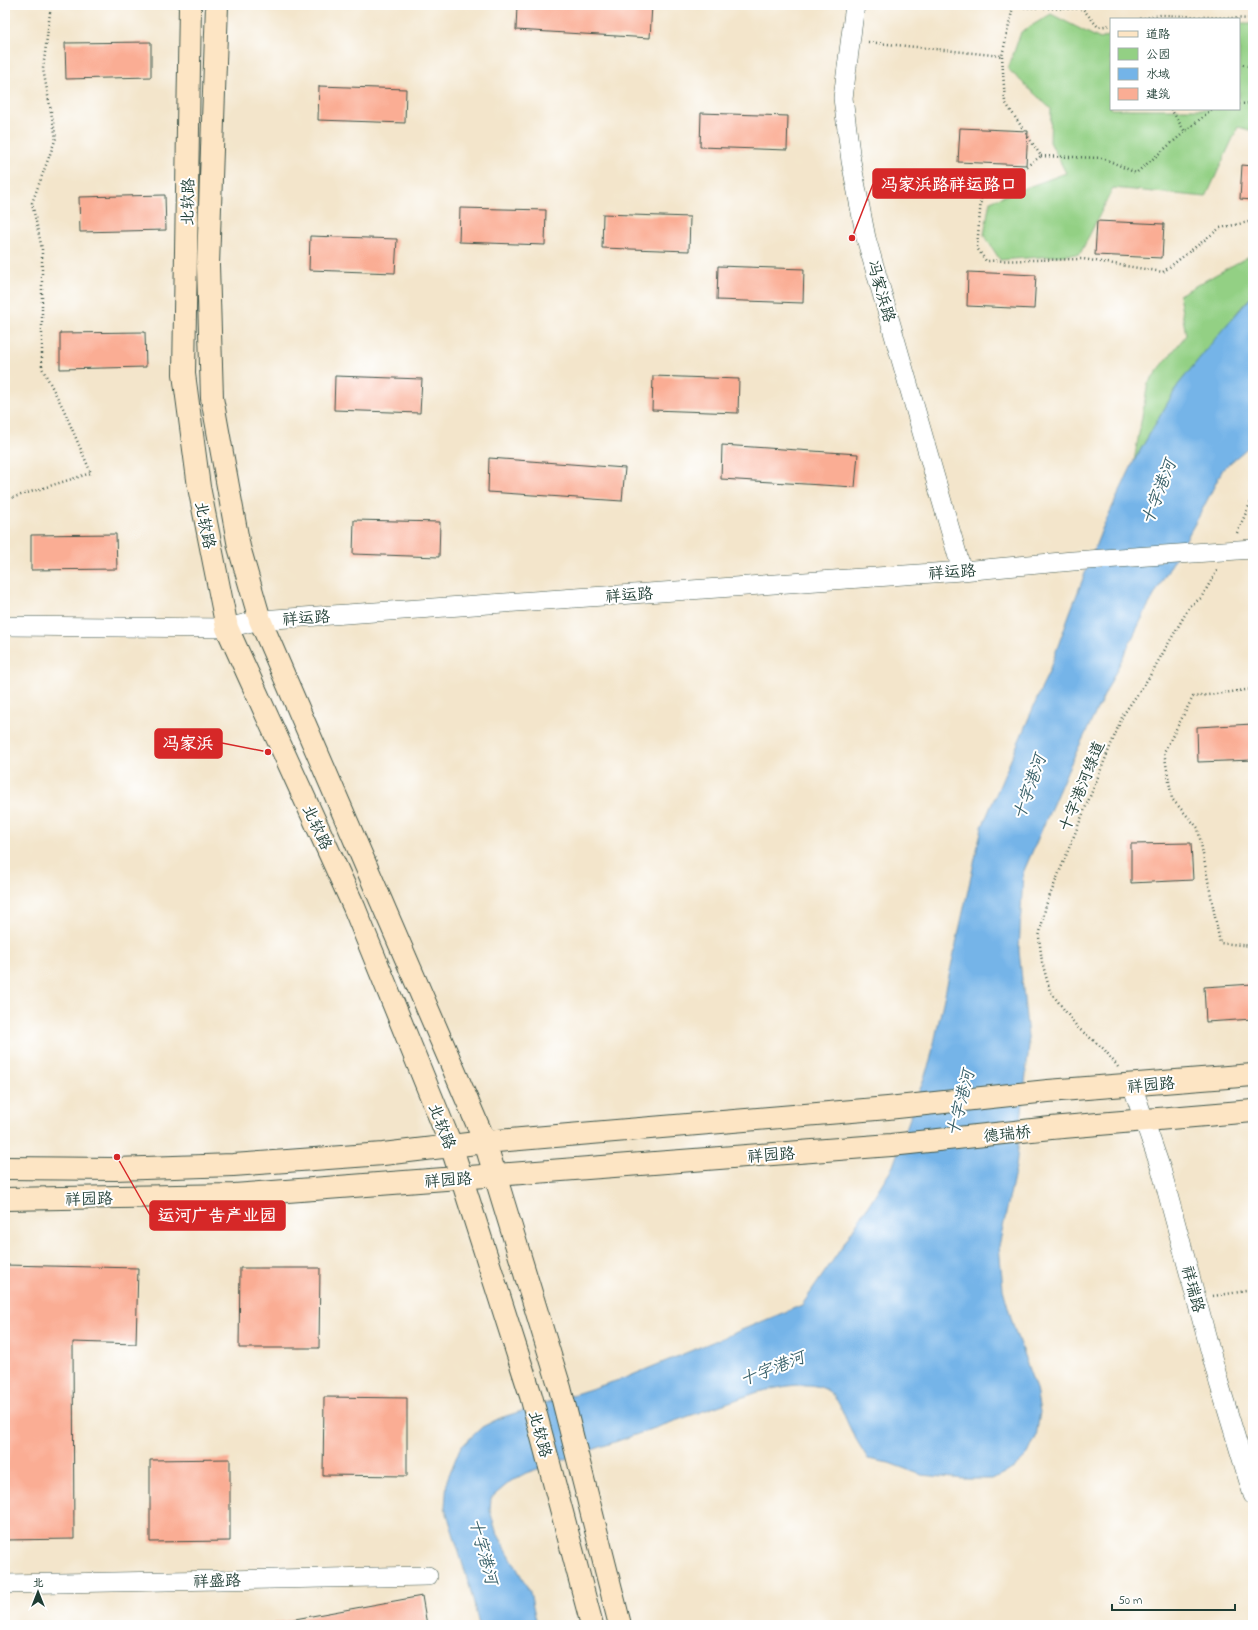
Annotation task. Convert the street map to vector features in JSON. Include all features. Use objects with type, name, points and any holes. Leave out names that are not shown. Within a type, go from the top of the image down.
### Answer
[{"type":"street","name":"北软路","points":[[190,5],[184,374],[199,487],[227,628],[354,907],[451,1145],[531,1396],[592,1625]]},
{"type":"street","name":"北软路","points":[[217,5],[208,265],[212,398],[239,547],[260,620],[485,1142],[560,1388],[620,1625]]},
{"type":"street","name":"冯家浜路","points":[[855,5],[843,98],[851,161],[866,238],[962,571]]},
{"type":"street","name":"祥运路","points":[[5,626],[227,628],[260,620],[1253,549]]},
{"type":"street","name":"祥园路","points":[[5,1168],[115,1169],[234,1165],[383,1154],[451,1145],[888,1108],[1048,1091],[1253,1075]]},
{"type":"street","name":"祥瑞路","points":[[1132,1085],[1161,1169],[1219,1383],[1253,1495]]},
{"type":"street","points":[[1144,1121],[1253,1111]]},
{"type":"street","name":"德瑞桥","points":[[891,1145],[1051,1128],[1144,1121]]},
{"type":"street","name":"祥园路","points":[[5,1200],[234,1195],[891,1145]]},
{"type":"street","name":"祥盛路","points":[[5,1584],[428,1576]]},
{"type":"path","points":[[5,500],[91,473],[63,408],[42,368],[42,249],[32,203],[56,138],[43,69],[51,5]]},
{"type":"path","points":[[1041,156],[1005,102],[1002,56],[1013,7],[1083,9],[1098,27],[1110,25]]},
{"type":"path","points":[[1145,18],[1161,15],[1230,18]]},
{"type":"path","points":[[1240,18],[1253,19]]},
{"type":"path","points":[[850,40],[1002,56]]},
{"type":"path","points":[[1240,64],[1253,67]]},
{"type":"path","points":[[1240,104],[1253,103]]},
{"type":"path","points":[[1172,110],[1185,132]]},
{"type":"path","points":[[1211,110],[1136,173],[1103,158],[1041,156],[981,199],[977,248],[986,261],[1083,259],[1163,272],[1220,228],[1253,221]]},
{"type":"path","name":"十字港河绿道","points":[[1132,1085],[1104,1049],[1078,1028],[1050,991],[1042,962],[1039,937],[1046,905],[1123,714],[1148,679],[1190,606],[1201,598],[1228,550],[1253,497]]},
{"type":"path","points":[[1253,689],[1193,697],[1164,752],[1172,799],[1198,828],[1220,943],[1253,946]]},
{"type":"path","points":[[1197,1299],[1253,1290]]},
{"type":"green space","points":[[1051,14],[1100,39],[1110,35],[1110,110],[1240,110],[1240,23],[1253,23],[1253,131],[1238,127],[1206,197],[1113,188],[1080,254],[1000,260],[984,235],[990,201],[1066,173],[1050,142],[1051,109],[1008,69],[1021,32]]},
{"type":"green space","points":[[1253,254],[1253,295],[1178,385],[1134,461],[1148,383],[1186,335],[1179,295]]},
{"type":"water","name":"十字港河","points":[[1253,295],[1253,443],[1223,469],[1198,518],[1147,608],[1069,767],[1023,873],[1019,951],[1029,1046],[1016,1167],[999,1246],[1003,1289],[1014,1328],[1036,1389],[1040,1412],[1036,1437],[1028,1454],[1014,1468],[992,1479],[964,1479],[922,1475],[889,1463],[868,1459],[853,1434],[838,1402],[830,1392],[825,1389],[817,1386],[800,1385],[758,1392],[526,1473],[511,1481],[491,1498],[490,1511],[496,1531],[530,1592],[537,1625],[479,1625],[470,1588],[445,1507],[447,1480],[460,1448],[482,1427],[500,1418],[625,1378],[802,1305],[840,1250],[893,1166],[930,1061],[982,827],[1049,671],[1102,529],[1134,461],[1178,385],[1223,329]]},
{"type":"building","points":[[517,5],[652,5],[650,38],[516,30]]},
{"type":"building","points":[[151,42],[151,77],[66,79],[65,43]]},
{"type":"building","points":[[319,86],[406,89],[405,123],[318,120]]},
{"type":"building","points":[[701,113],[788,116],[787,150],[700,147]]},
{"type":"building","points":[[960,128],[1028,131],[1026,165],[958,162]]},
{"type":"building","points":[[1242,165],[1253,166],[1253,200],[1240,199]]},
{"type":"building","points":[[165,195],[166,230],[80,232],[79,197]]},
{"type":"building","points":[[460,208],[546,210],[545,245],[459,242]]},
{"type":"building","points":[[603,214],[690,217],[689,251],[602,248]]},
{"type":"building","points":[[1097,221],[1164,224],[1162,258],[1095,255]]},
{"type":"building","points":[[310,236],[397,239],[395,273],[309,270]]},
{"type":"building","points":[[718,266],[804,269],[803,303],[717,300]]},
{"type":"building","points":[[968,272],[1036,275],[1034,309],[967,306]]},
{"type":"building","points":[[145,332],[146,367],[60,369],[60,333]]},
{"type":"building","points":[[335,376],[422,379],[420,413],[334,410]]},
{"type":"building","points":[[653,376],[739,379],[738,413],[652,410]]},
{"type":"building","points":[[722,445],[858,454],[855,487],[721,479]]},
{"type":"building","points":[[489,458],[625,468],[622,501],[488,492]]},
{"type":"building","points":[[354,520],[440,522],[439,557],[353,554]]},
{"type":"building","points":[[116,534],[117,569],[31,570],[31,535]]},
{"type":"building","points":[[1253,724],[1253,760],[1198,762],[1197,727]]},
{"type":"building","points":[[1191,843],[1193,880],[1131,883],[1131,844]]},
{"type":"building","points":[[1253,984],[1253,1019],[1206,1022],[1204,987]]},
{"type":"building","points":[[5,1265],[138,1268],[136,1344],[73,1342],[74,1539],[5,1540]]},
{"type":"building","points":[[240,1268],[320,1268],[319,1348],[239,1348]]},
{"type":"building","points":[[324,1397],[407,1398],[407,1476],[323,1475]]},
{"type":"building","points":[[230,1459],[230,1541],[150,1542],[150,1460]]},
{"type":"building","points":[[422,1596],[427,1625],[273,1625],[273,1623]]},
{"type":"place","name":"冯家浜路祥运路口","points":[[852,238]]},
{"type":"place","name":"冯家浜","points":[[268,752]]},
{"type":"place","name":"运河广告产业园","points":[[117,1157]]}]
